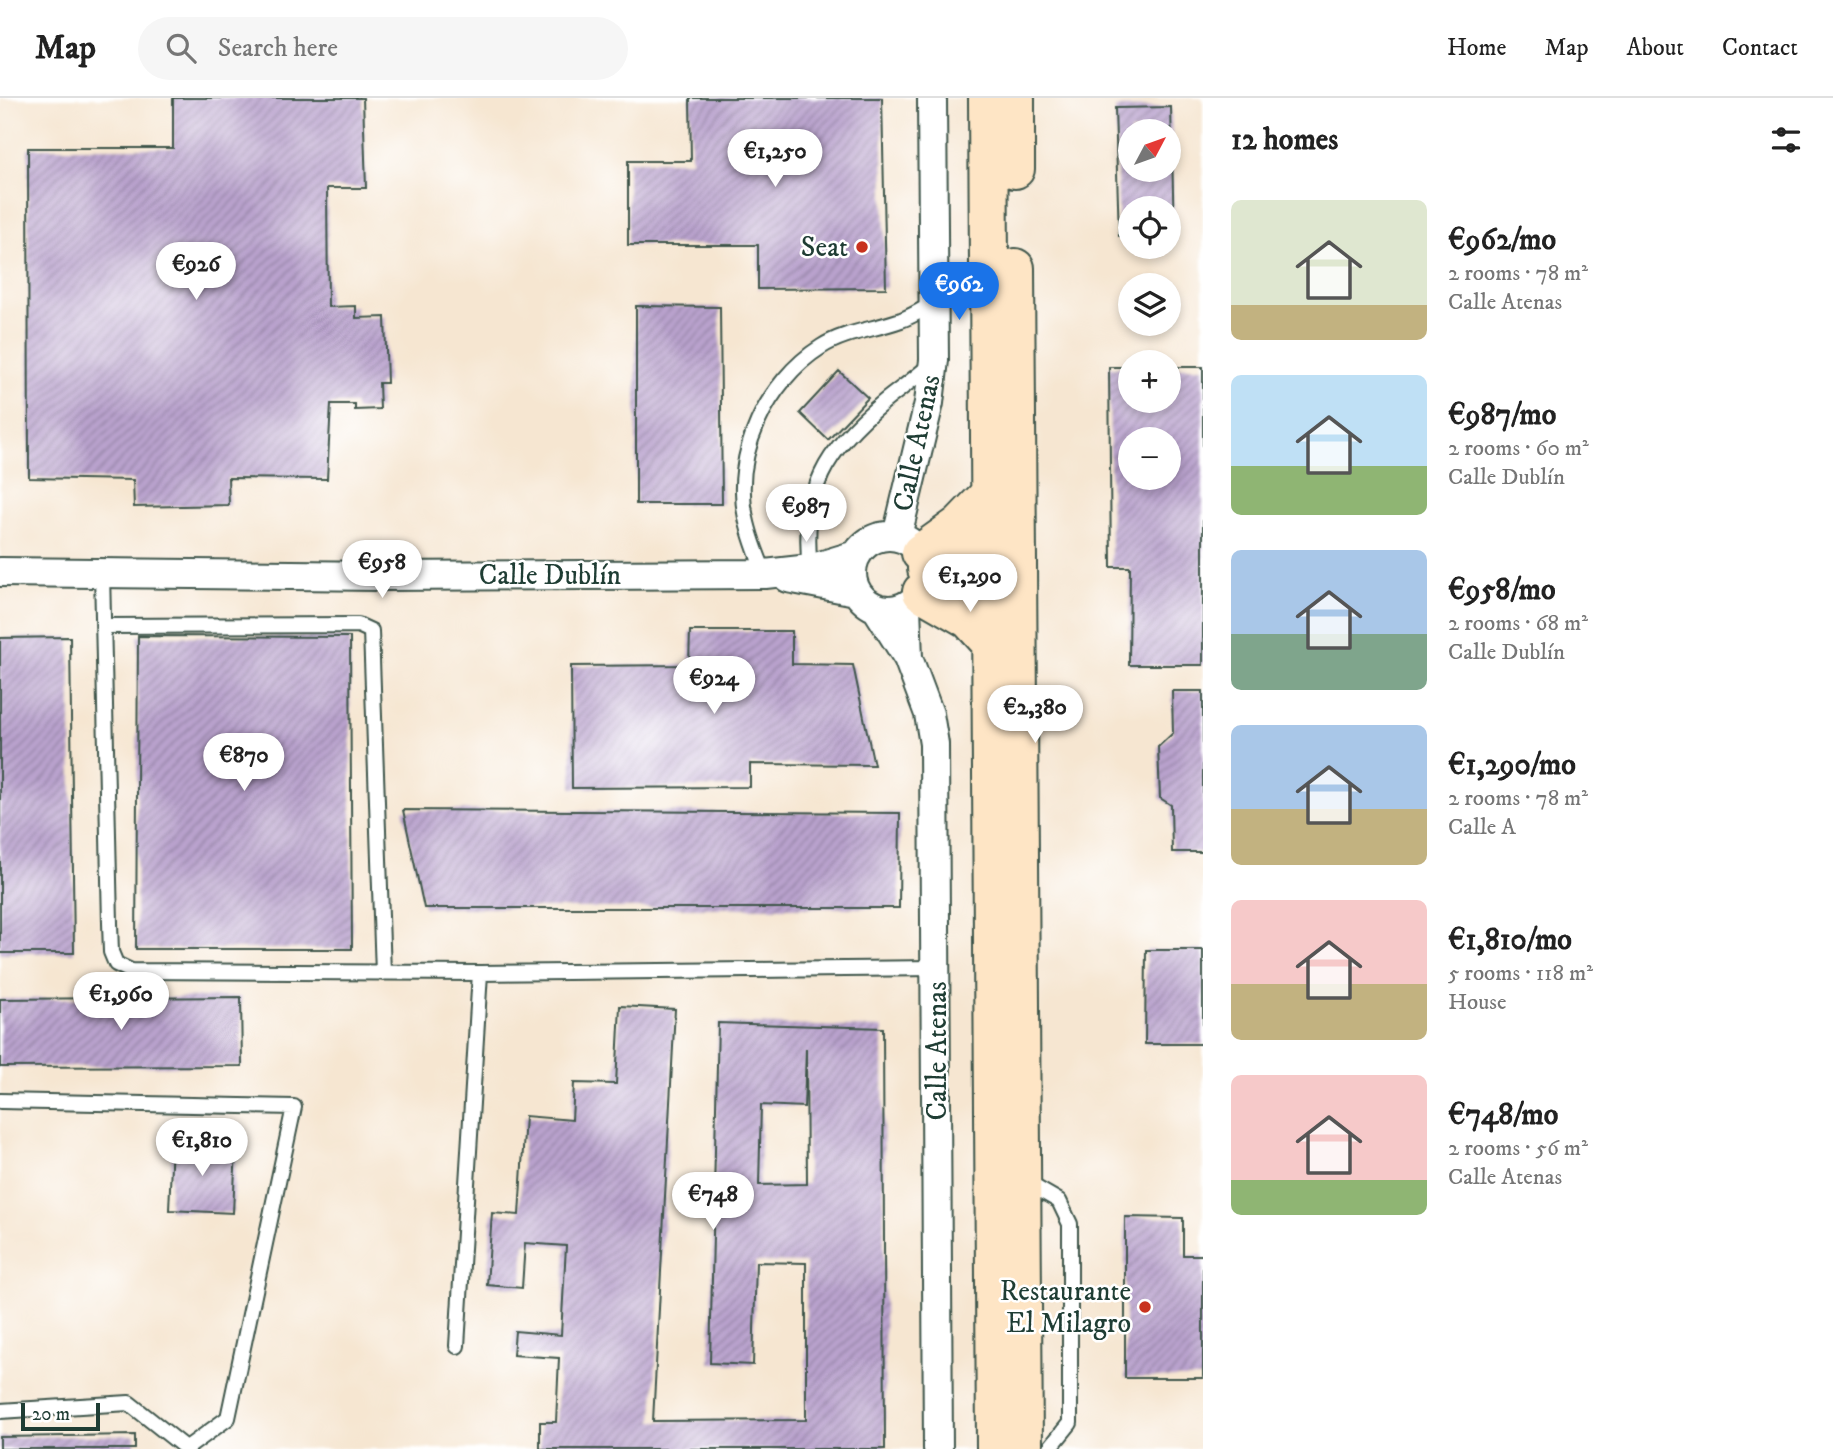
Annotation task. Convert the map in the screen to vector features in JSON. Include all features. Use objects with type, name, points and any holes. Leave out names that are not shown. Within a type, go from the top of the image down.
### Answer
[{"type":"main road","points":[[988,98],[996,1449]]},
{"type":"main road","points":[[1015,98],[1023,1449]]},
{"type":"main road","points":[[916,573],[967,584],[989,567],[1004,491],[1004,333],[1015,256]]},
{"type":"main road","points":[[916,573],[990,494]]},
{"type":"main road","points":[[989,567],[1003,591],[1005,795],[1020,945]]},
{"type":"main road","points":[[916,573],[969,619],[991,643]]},
{"type":"street","name":"Calle Atenas","points":[[932,98],[934,360],[908,658],[929,714],[934,744],[939,1449]]},
{"type":"street","name":"Calle Dublín","points":[[0,572],[381,576],[765,574],[810,569],[856,555],[873,539],[916,573],[897,610],[765,574]]},
{"type":"street","points":[[856,555],[852,567],[867,600],[908,658]]},
{"type":"lane","points":[[765,574],[745,516],[744,496],[750,449],[765,404],[783,380],[819,348],[846,334],[900,321],[934,303]]},
{"type":"lane","points":[[810,569],[807,531],[809,507],[814,485],[826,462],[866,416],[934,360]]},
{"type":"lane","points":[[103,573],[111,952],[116,964],[131,971],[383,973],[936,968]]},
{"type":"lane","points":[[104,626],[358,625],[371,631],[383,973]]},
{"type":"lane","points":[[457,1346],[480,973]]},
{"type":"lane","points":[[0,1101],[294,1107],[228,1418],[187,1448],[129,1402],[0,1411]]},
{"type":"lane","points":[[1021,1179],[1059,1200],[1070,1224],[1070,1423],[1049,1449]]},
{"type":"building","points":[[173,98],[363,98],[366,188],[327,188],[328,307],[356,306],[356,318],[385,317],[387,383],[379,383],[380,409],[355,410],[355,404],[331,404],[327,479],[228,478],[229,505],[134,507],[133,480],[29,478],[28,148],[173,148]]},
{"type":"building","points":[[690,98],[882,98],[886,288],[758,289],[758,245],[628,245],[628,161],[691,161]]},
{"type":"building","points":[[1171,107],[1171,119],[1118,119],[1118,182],[1173,182],[1173,196],[1118,196],[1118,204],[1115,108]]},
{"type":"building","points":[[636,306],[720,307],[722,504],[636,504]]},
{"type":"building","points":[[1109,367],[1118,367],[1118,413],[1181,413],[1181,367],[1203,367],[1203,665],[1129,665],[1130,567],[1111,567]]},
{"type":"building","points":[[839,371],[868,398],[828,440],[800,413]]},
{"type":"building","points":[[690,631],[792,631],[792,664],[853,665],[874,765],[750,764],[750,787],[572,788],[571,666],[689,665]]},
{"type":"building","points":[[138,636],[350,637],[352,949],[136,949]]},
{"type":"building","points":[[70,637],[74,953],[0,953],[0,638]]},
{"type":"building","points":[[1172,691],[1203,691],[1203,852],[1172,852],[1171,805],[1160,798],[1158,747],[1173,733]]},
{"type":"building","points":[[403,810],[900,813],[899,908],[424,908]]},
{"type":"building","points":[[1146,950],[1203,950],[1203,1044],[1145,1044]]},
{"type":"building","points":[[241,997],[242,1066],[0,1067],[0,999]]},
{"type":"building","points":[[620,1006],[675,1009],[653,1421],[806,1420],[806,1263],[756,1262],[753,1365],[710,1363],[718,1023],[883,1028],[885,1449],[540,1449],[540,1422],[556,1422],[559,1358],[513,1355],[515,1331],[561,1335],[566,1246],[525,1243],[522,1288],[487,1285],[492,1213],[519,1215],[525,1116],[572,1120],[574,1083],[616,1084]],"holes":[[[806,1048],[807,1184],[759,1185],[761,1105],[804,1107]]]},
{"type":"building","points":[[172,1143],[236,1146],[233,1213],[169,1210]]},
{"type":"building","points":[[1125,1217],[1183,1218],[1183,1255],[1203,1255],[1203,1378],[1125,1378]]},
{"type":"building","points":[[135,1435],[135,1449],[0,1449],[0,1437]]},
{"type":"place","name":"Seat","points":[[862,247]]},
{"type":"place","name":"Restaurante El Milagro","points":[[1145,1307]]}]
